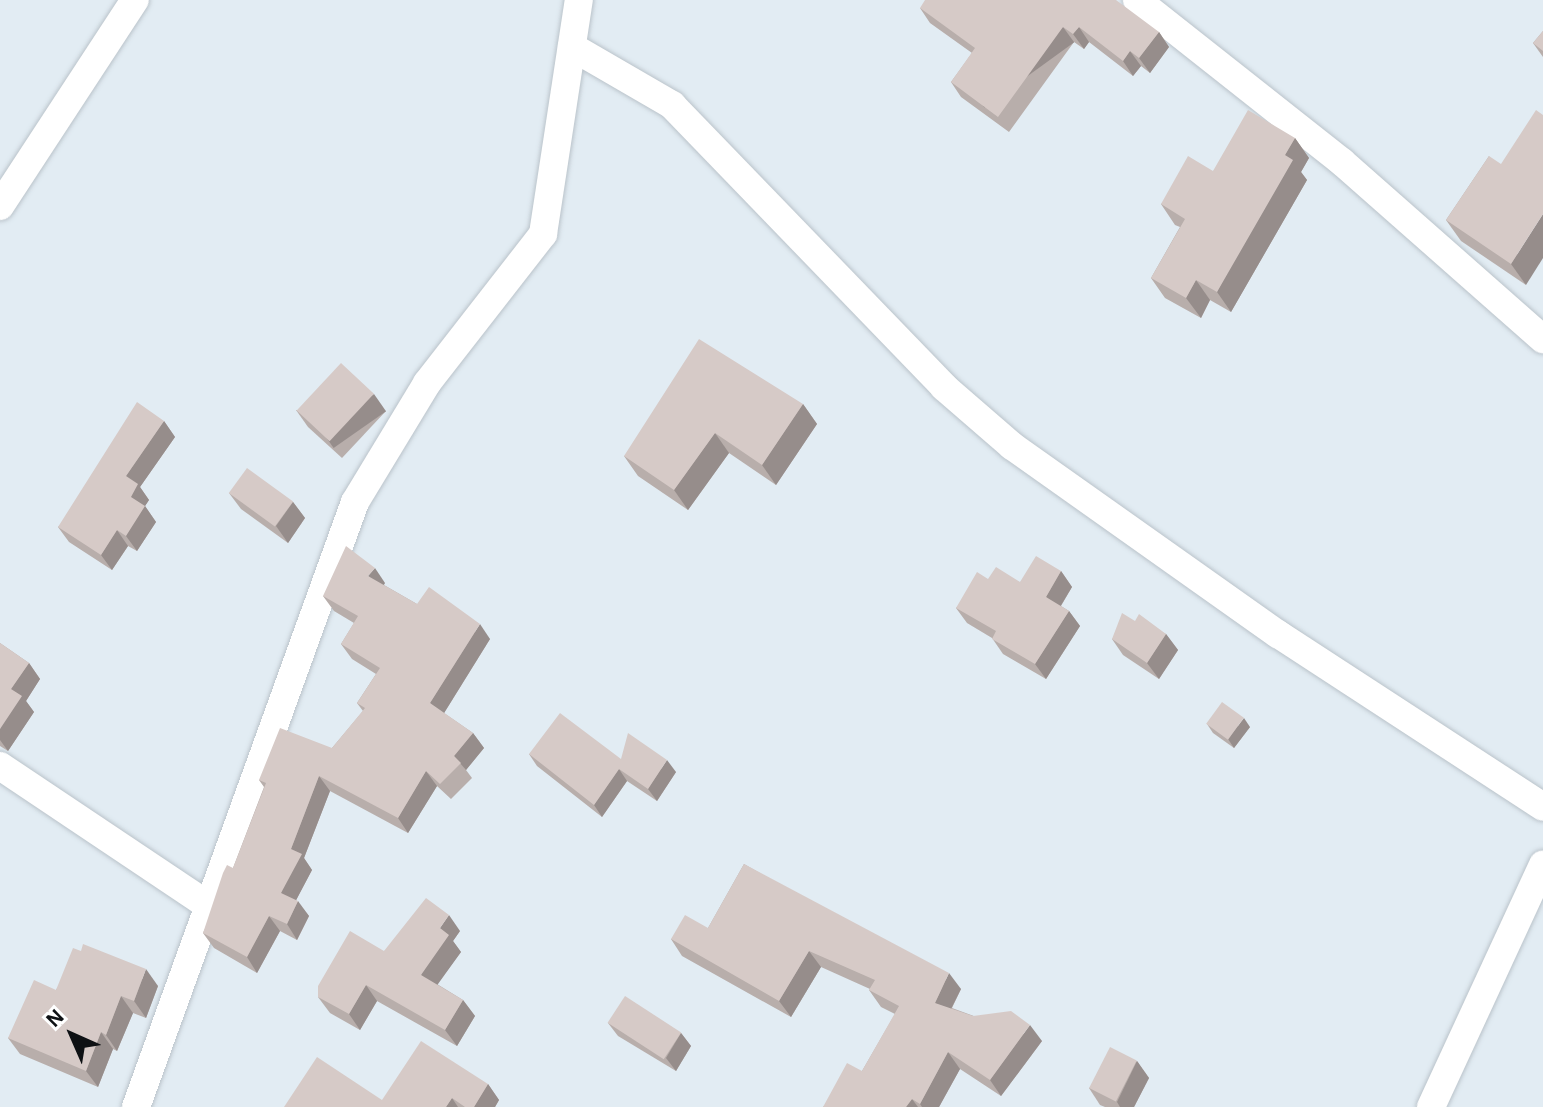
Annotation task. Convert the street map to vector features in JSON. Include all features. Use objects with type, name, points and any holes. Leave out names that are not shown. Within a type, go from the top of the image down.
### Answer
[{"type":"street","points":[[0,206],[135,0]]},
{"type":"street","points":[[136,1107],[206,904],[355,502],[427,383],[543,234],[579,0]]},
{"type":"street","points":[[1137,0],[1342,162],[1543,339]]},
{"type":"street","points":[[572,47],[672,105],[944,387],[1012,446],[1278,634],[1543,807]]},
{"type":"street","points":[[0,766],[206,904]]},
{"type":"street","points":[[1431,1107],[1543,865]]},
{"type":"building","points":[[925,0],[1116,0],[1159,32],[1139,58],[1130,51],[1123,61],[1079,27],[1073,34],[1063,27],[998,117],[951,82],[975,48],[920,8]]},
{"type":"building","points":[[1543,31],[1543,51],[1533,43]]},
{"type":"building","points":[[1248,110],[1295,138],[1285,155],[1293,160],[1217,292],[1196,280],[1186,298],[1151,278],[1185,219],[1161,204],[1188,156],[1213,171]]},
{"type":"building","points":[[1536,110],[1543,115],[1543,214],[1511,264],[1446,220],[1489,156],[1501,164]]},
{"type":"building","points":[[699,339],[803,404],[762,465],[715,433],[674,490],[624,456]]},
{"type":"building","points":[[341,363],[374,394],[330,441],[297,411]]},
{"type":"building","points":[[137,402],[164,421],[126,476],[138,484],[131,497],[145,506],[126,536],[117,530],[101,555],[58,527]]},
{"type":"building","points":[[247,468],[293,502],[275,527],[229,493]]},
{"type":"building","points":[[346,546],[375,568],[368,576],[417,604],[429,587],[480,624],[430,703],[473,733],[454,756],[461,763],[440,784],[426,771],[398,818],[319,776],[291,849],[302,854],[281,893],[298,901],[287,924],[269,916],[247,957],[203,933],[223,873],[227,865],[233,868],[266,783],[259,780],[280,728],[332,748],[365,708],[357,703],[380,668],[341,644],[358,616],[323,596]]},
{"type":"building","points":[[1036,556],[1061,571],[1046,597],[1069,611],[1035,664],[992,639],[996,631],[956,608],[977,572],[988,579],[996,567],[1020,582]]},
{"type":"building","points":[[1122,613],[1135,621],[1139,614],[1166,634],[1147,663],[1112,639]]},
{"type":"building","points":[[0,643],[29,663],[11,689],[22,696],[0,729]]},
{"type":"building","points":[[1222,702],[1244,718],[1228,740],[1206,724]]},
{"type":"building","points":[[560,713],[621,759],[628,733],[667,760],[648,789],[619,769],[594,805],[529,754]]},
{"type":"building","points":[[744,864],[949,973],[935,1003],[973,1016],[1011,1011],[1030,1025],[990,1080],[948,1052],[920,1104],[912,1099],[906,1107],[823,1107],[847,1063],[862,1071],[899,1006],[869,990],[875,980],[809,951],[779,1001],[671,939],[685,915],[708,928]]},
{"type":"building","points":[[426,898],[449,915],[440,928],[449,935],[421,975],[463,1000],[445,1030],[366,985],[349,1014],[318,997],[318,986],[350,931],[384,951]]},
{"type":"building","points":[[83,944],[146,969],[134,1001],[121,996],[106,1035],[101,1032],[86,1071],[8,1038],[34,980],[56,990],[73,948],[81,951]]},
{"type":"building","points":[[625,996],[681,1032],[664,1059],[608,1023]]},
{"type":"building","points":[[421,1041],[488,1084],[474,1107],[465,1107],[452,1098],[446,1107],[284,1107],[317,1057],[382,1100]]},
{"type":"building","points":[[1110,1047],[1137,1061],[1116,1102],[1089,1088]]}]
